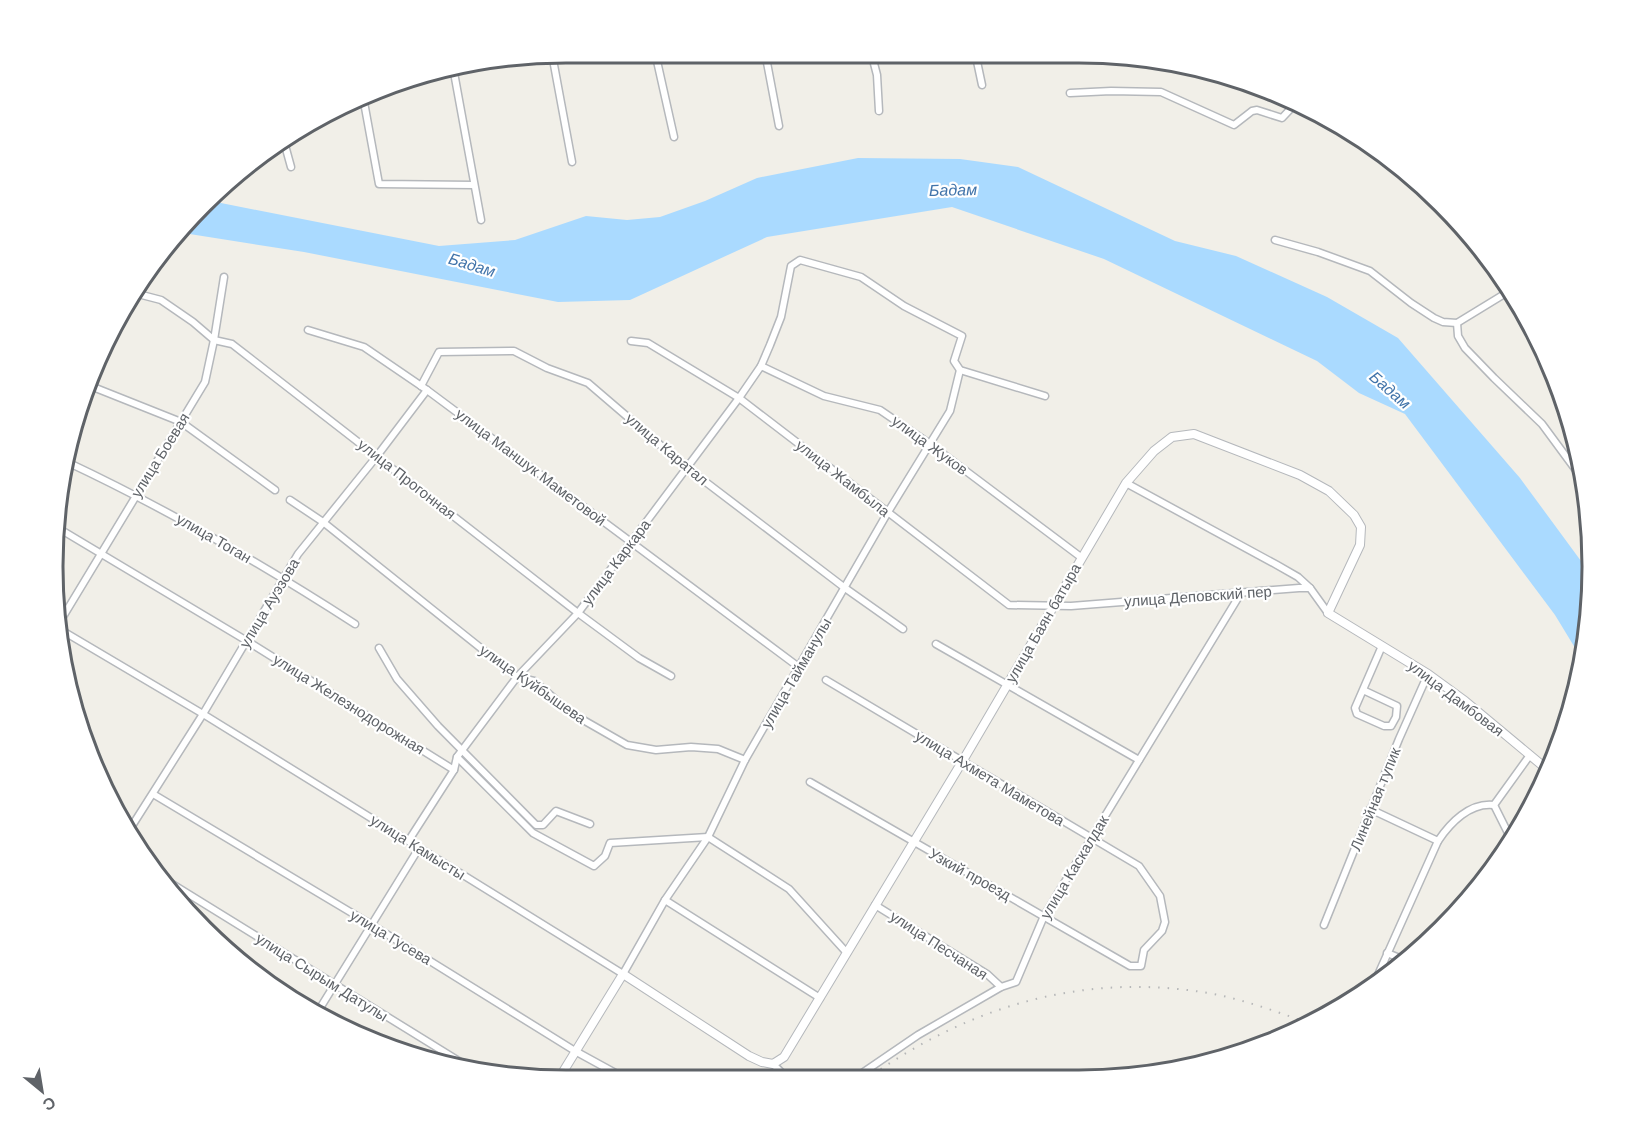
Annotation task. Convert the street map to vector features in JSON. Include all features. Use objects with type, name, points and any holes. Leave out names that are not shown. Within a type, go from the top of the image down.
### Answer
[{"type":"street","points":[[554,63],[572,162]]},
{"type":"street","points":[[657,63],[674,137]]},
{"type":"street","points":[[767,63],[779,126]]},
{"type":"street","points":[[874,63],[877,75],[879,111]]},
{"type":"street","points":[[977,63],[982,85]]},
{"type":"street","points":[[454,76],[481,220]]},
{"type":"street","points":[[1070,93],[1161,92],[1234,125],[1252,111],[1257,110],[1282,118],[1290,110]]},
{"type":"street","points":[[365,105],[379,184],[474,185]]},
{"type":"street","points":[[286,149],[291,167]]},
{"type":"street","points":[[1275,240],[1318,252],[1370,271],[1434,318],[1457,322],[1502,295]]},
{"type":"street","name":"улица Тайманулы","points":[[623,974],[665,900],[708,837],[745,760],[888,512],[950,411],[960,370],[954,361],[962,336],[901,304],[861,277],[800,260],[791,266]]},
{"type":"street","name":"улица Каркара","points":[[409,840],[454,770],[457,757],[462,750],[517,677],[578,613],[761,366],[781,317],[791,266]]},
{"type":"street","name":"улица Боевая","points":[[65,613],[205,382],[224,277]]},
{"type":"street","name":"улица Прогонная","points":[[143,295],[161,300],[214,340],[232,344],[578,613],[639,658],[671,676]]},
{"type":"street","points":[[1457,322],[1458,336],[1465,348],[1542,424],[1571,463]]},
{"type":"street","name":"улица Маншук Маметовой","points":[[308,330],[364,347],[424,388],[800,668]]},
{"type":"street","name":"улица Жамбыла","points":[[631,341],[648,343],[739,398],[1009,605],[1055,606]]},
{"type":"street","name":"улица Каратал","points":[[424,388],[439,352],[514,351],[547,368],[588,383],[686,467],[845,588],[903,629]]},
{"type":"street","name":"улица Жуков","points":[[761,366],[824,396],[880,410],[930,444],[1082,558]]},
{"type":"street","points":[[960,370],[1045,396]]},
{"type":"street","points":[[96,388],[182,422],[275,490]]},
{"type":"street","name":"улица Ауэзова","points":[[134,824],[204,714],[298,554],[377,456],[424,388]]},
{"type":"street","name":"улица Баян батыра","points":[[773,1064],[784,1057],[820,998],[1126,483],[1165,442],[1172,437],[1194,434],[1300,475],[1329,491],[1354,514],[1361,527],[1360,545],[1328,613]]},
{"type":"street","name":"улица Тоган","points":[[74,465],[136,494],[284,578],[355,624]]},
{"type":"street","points":[[1126,483],[1298,577],[1310,588],[1328,613]]},
{"type":"street","name":"улица Куйбышева","points":[[290,500],[323,522],[517,677],[534,681],[571,713],[627,746],[656,750],[691,747],[718,749],[745,760]]},
{"type":"street","name":"улица Железнодорожная","points":[[64,532],[247,640],[454,770]]},
{"type":"street","name":"улица Деповский пер","points":[[1055,606],[1310,588]]},
{"type":"street","name":"улица Каскалдак","points":[[867,1070],[918,1035],[1001,987],[1016,982],[1044,916],[1241,593]]},
{"type":"street","name":"улица Дамбовая","points":[[1328,613],[1428,674],[1465,701],[1541,765]]},
{"type":"street","name":"улица Камысты","points":[[67,634],[204,714],[409,840],[749,1056],[773,1064]]},
{"type":"street","points":[[936,644],[1139,760]]},
{"type":"street","points":[[1363,690],[1397,706],[1396,717],[1391,726],[1384,726],[1357,714],[1355,708],[1382,645]]},
{"type":"street","points":[[379,648],[397,679],[438,726],[536,825],[543,825],[556,811],[590,824]]},
{"type":"street","name":"Линейная тупик","points":[[1324,925],[1370,809],[1428,674]]},
{"type":"street","name":"улица Ахмета Маметова","points":[[826,680],[1139,866],[1160,896],[1165,922],[1162,932],[1144,950],[1141,966],[1130,966]]},
{"type":"street","points":[[1494,805],[1530,755]]},
{"type":"street","points":[[457,757],[533,833],[594,866],[605,856],[610,843],[708,837],[789,889],[847,953]]},
{"type":"street","name":"Узкий проезд","points":[[810,782],[1130,966]]},
{"type":"street","name":"улица Гусева","points":[[153,795],[610,1070]]},
{"type":"street","points":[[1380,969],[1438,840],[1451,823],[1462,815],[1484,804],[1494,805]]},
{"type":"street","points":[[1494,805],[1507,831]]},
{"type":"street","points":[[1370,809],[1438,840]]},
{"type":"street","points":[[321,1006],[419,848]]},
{"type":"street","name":"улица Сырым Датулы","points":[[181,889],[451,1056]]},
{"type":"street","points":[[665,900],[820,998]]},
{"type":"street","name":"улица Песчаная","points":[[875,904],[987,974],[1001,987]]},
{"type":"street","points":[[1387,953],[1396,957]]},
{"type":"street","points":[[564,1070],[623,974]]},
{"type":"street","points":[[773,1064],[779,1070]]},
{"type":"water","name":"Бадам","points":[[858,158],[960,159],[1018,167],[1175,241],[1236,256],[1327,297],[1398,338],[1520,478],[1582,562],[1581,599],[1575,648],[1555,615],[1405,414],[1359,393],[1317,361],[1104,259],[952,207],[767,237],[630,300],[558,302],[304,252],[189,234],[219,202],[439,246],[515,240],[586,216],[627,220],[660,217],[705,201],[757,178]]},
{"type":"railway","points":[[880,1070],[947,1031],[990,1013],[1033,1000],[1078,991],[1124,987],[1171,988],[1219,995],[1298,1019]]}]
